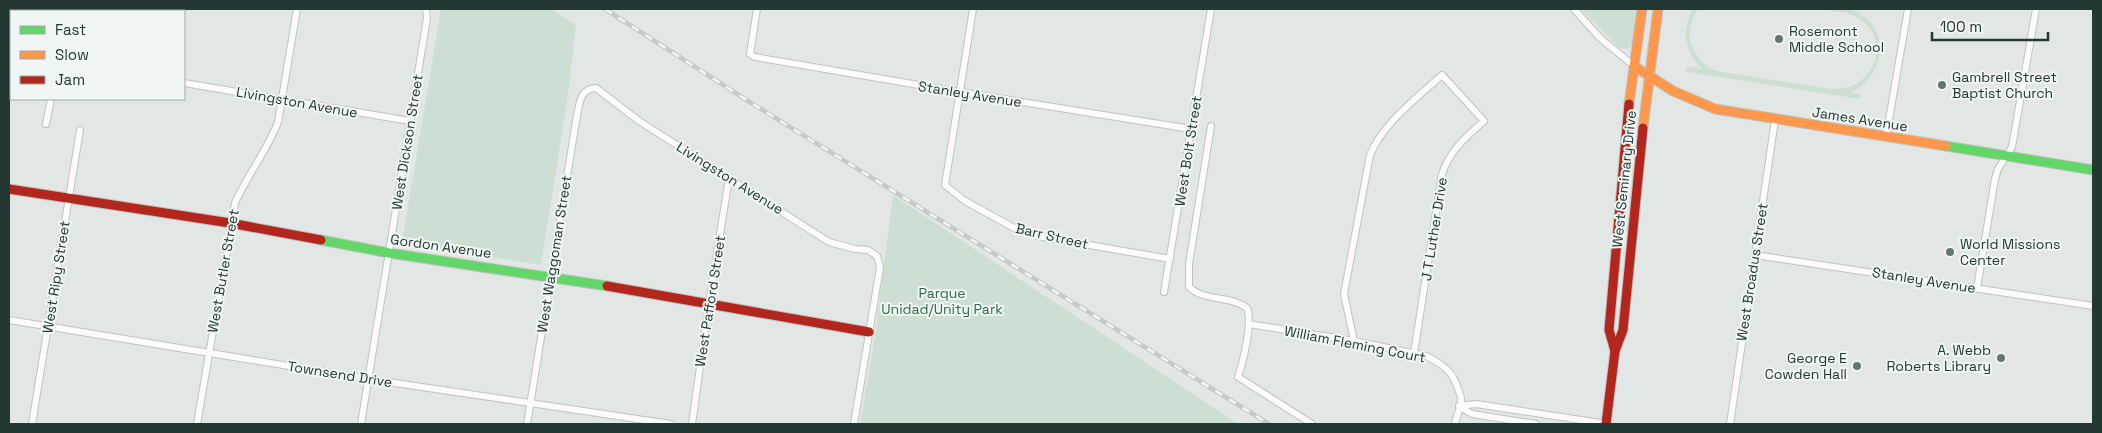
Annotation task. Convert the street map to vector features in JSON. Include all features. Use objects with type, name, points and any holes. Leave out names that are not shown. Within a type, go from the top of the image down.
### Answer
[{"type":"main road","name":"West Seminary Drive","points":[[1615,351],[1609,330],[1634,66],[1642,9]]},
{"type":"main road","name":"West Seminary Drive","points":[[1606,424],[1615,351],[1623,330],[1648,77],[1658,9]]},
{"type":"main road","name":"James Avenue","points":[[1634,66],[1648,77],[1691,101],[1715,109],[2093,170]]},
{"type":"main road","name":"Gordon Avenue","points":[[9,189],[230,223],[389,253],[551,276],[709,302],[869,332]]},
{"type":"street","name":"West Butler Street","points":[[197,424],[230,223],[235,203],[243,185],[272,138],[278,122],[297,9]]},
{"type":"street","name":"West Dickson Street","points":[[361,424],[427,18],[426,9]]},
{"type":"street","name":"Stanley Avenue","points":[[757,9],[750,54],[960,92],[1191,129]]},
{"type":"street","points":[[960,92],[974,9]]},
{"type":"street","name":"West Bolt Street","points":[[1164,292],[1211,9]]},
{"type":"street","points":[[1574,9],[1600,38],[1634,66]]},
{"type":"street","points":[[1886,137],[1908,9]]},
{"type":"street","points":[[1977,288],[1995,179],[2012,146],[2017,124],[2036,9]]},
{"type":"street","name":"J T Luther Drive","points":[[1354,341],[1344,294],[1370,155],[1385,129],[1442,75],[1484,121],[1456,147],[1446,162],[1442,174],[1414,353]]},
{"type":"street","name":"Livingston Avenue","points":[[185,82],[410,121]]},
{"type":"street","name":"Livingston Avenue","points":[[589,88],[596,88],[639,121],[829,242],[855,249],[868,250],[877,256],[880,277],[869,332]]},
{"type":"street","name":"West Waggoman Street","points":[[527,424],[577,115],[582,94],[589,88]]},
{"type":"street","name":"Barr Street","points":[[960,92],[945,185],[965,201],[1016,229],[1043,237],[1170,259]]},
{"type":"street","points":[[46,124],[51,100]]},
{"type":"street","name":"West Broadus Street","points":[[1730,424],[1775,120]]},
{"type":"street","points":[[1211,126],[1198,200],[1188,281],[1189,287],[1201,295],[1242,304],[1249,312],[1249,324],[1242,366],[1238,377],[1312,424]]},
{"type":"street","name":"West Ripy Street","points":[[32,424],[80,130]]},
{"type":"street","name":"West Pafford Street","points":[[692,424],[729,178]]},
{"type":"street","name":"Stanley Avenue","points":[[1755,255],[2093,306]]},
{"type":"street","name":"Townsend Drive","points":[[9,320],[368,379],[671,424]]},
{"type":"street","name":"William Fleming Court","points":[[1249,324],[1354,341],[1426,356],[1447,368],[1453,376],[1458,388],[1461,401],[1460,406]]},
{"type":"street","points":[[854,424],[869,332]]},
{"type":"street","points":[[1460,406],[1476,404],[1606,424]]},
{"type":"street","points":[[1455,424],[1460,406]]},
{"type":"street","points":[[1460,406],[1472,414],[1536,424]]},
{"type":"street","points":[[1552,424],[1553,416]]},
{"type":"green space","points":[[441,9],[551,9],[576,25],[568,95],[541,265],[402,242]]},
{"type":"green space","points":[[1581,9],[1638,9],[1632,46],[1626,49],[1618,47]]},
{"type":"green space","points":[[1693,9],[1699,9],[1691,26],[1691,44],[1700,60],[1716,71],[1832,89],[1846,88],[1858,83],[1874,65],[1877,53],[1876,41],[1871,30],[1856,17],[1841,12],[1819,9],[1848,9],[1857,12],[1868,20],[1875,30],[1879,41],[1880,53],[1877,65],[1871,76],[1851,92],[1860,94],[1860,99],[1686,72],[1686,66],[1702,69],[1688,48],[1686,40],[1687,25]]},
{"type":"green space","name":"Parque Unidad/Unity Park","points":[[893,195],[1238,424],[860,424],[875,336]]},
{"type":"railway","points":[[605,9],[748,101],[1269,424]]},
{"type":"traffic: fast","points":[[1946,146],[2093,170]]},
{"type":"traffic: fast","points":[[321,240],[389,253],[607,286]]},
{"type":"traffic: slow","points":[[1629,104],[1642,9]]},
{"type":"traffic: slow","points":[[1643,128],[1658,9]]},
{"type":"traffic: slow","points":[[1634,66],[1673,91],[1715,109],[1946,146]]},
{"type":"traffic: jam","points":[[1615,351],[1609,330],[1629,104]]},
{"type":"traffic: jam","points":[[1606,424],[1615,351],[1623,330],[1643,128]]},
{"type":"traffic: jam","points":[[9,189],[230,223],[321,240]]},
{"type":"traffic: jam","points":[[607,286],[869,332]]},
{"type":"place","name":"Rosemont Middle School","points":[[1779,39]]},
{"type":"place","name":"Gambrell Street Baptist Church","points":[[1942,85]]},
{"type":"place","name":"World Missions Center","points":[[1950,252]]},
{"type":"place","name":"A. Webb Roberts Library","points":[[2001,358]]},
{"type":"place","name":"George E Cowden Hall","points":[[1857,366]]}]
